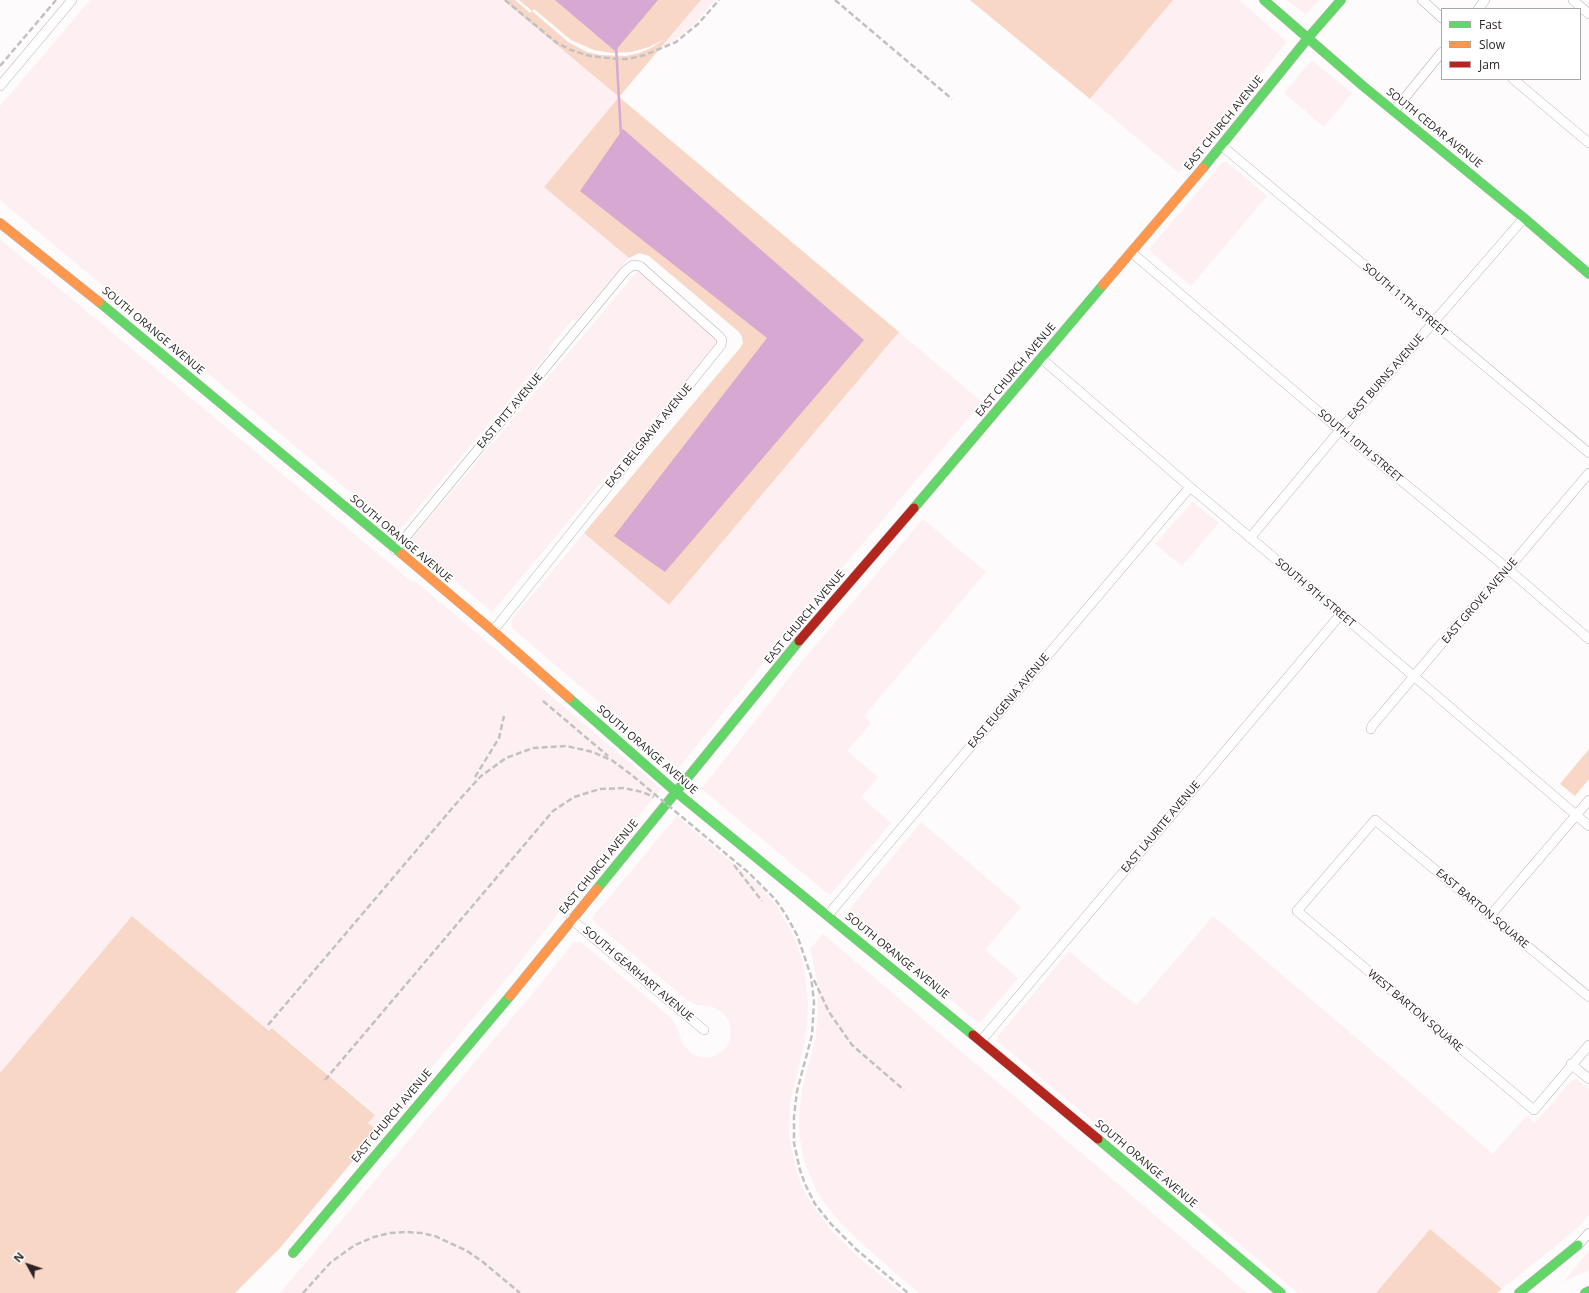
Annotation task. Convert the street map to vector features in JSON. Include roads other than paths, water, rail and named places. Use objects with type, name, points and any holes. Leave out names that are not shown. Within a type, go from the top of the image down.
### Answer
[{"type":"main road","name":"SOUTH CEDAR AVENUE","points":[[1264,0],[1589,274]]},
{"type":"main road","name":"EAST CHURCH AVENUE","points":[[293,1253],[510,996],[571,919],[789,653],[1042,359],[1222,146],[1308,38],[1341,0]]},
{"type":"main road","name":"SOUTH ORANGE AVENUE","points":[[0,223],[156,349],[395,550],[493,630],[676,792],[981,1041],[1281,1293]]},
{"type":"main road","points":[[1519,1293],[1578,1246]]},
{"type":"main road","points":[[1585,1293],[1589,1291]]},
{"type":"street","points":[[0,86],[72,0]]},
{"type":"street","points":[[1422,0],[1441,17]]},
{"type":"street","points":[[1479,8],[1485,0]]},
{"type":"street","points":[[1573,0],[1589,14]]},
{"type":"street","points":[[1394,111],[1441,53]]},
{"type":"street","points":[[1514,80],[1589,143]]},
{"type":"street","name":"SOUTH 11TH STREET","points":[[1222,146],[1432,324],[1589,453]]},
{"type":"street","name":"EAST BURNS AVENUE","points":[[1250,538],[1340,430],[1524,218]]},
{"type":"street","name":"SOUTH 10TH STREET","points":[[1131,252],[1589,639]]},
{"type":"street","name":"EAST BELGRAVIA AVENUE","points":[[493,630],[721,345],[722,340],[720,336],[640,266],[633,265],[625,271]]},
{"type":"street","name":"EAST PITT AVENUE","points":[[395,550],[625,271]]},
{"type":"street","name":"SOUTH 9TH STREET","points":[[1042,359],[1190,487],[1589,826]]},
{"type":"street","name":"EAST GROVE AVENUE","points":[[1371,729],[1458,624],[1508,569],[1589,473]]},
{"type":"street","name":"EAST EUGENIA AVENUE","points":[[828,915],[1190,487]]},
{"type":"street","name":"EAST LAURITE AVENUE","points":[[981,1041],[1341,614]]},
{"type":"street","points":[[1490,916],[1589,800]]},
{"type":"street","name":"EAST BARTON SQUARE","points":[[1375,820],[1589,997]]},
{"type":"street","name":"WEST BARTON SQUARE","points":[[1375,820],[1297,911],[1534,1110],[1572,1064]]},
{"type":"street","name":"SOUTH GEARHART AVENUE","points":[[571,919],[704,1030]]},
{"type":"street","points":[[1589,1045],[1572,1064],[1589,1079]]},
{"type":"street","points":[[1578,1246],[1589,1233]]},
{"type":"waterway","points":[[616,46],[621,135]]},
{"type":"railway","points":[[0,66],[56,0]]},
{"type":"railway","points":[[505,0],[557,43],[571,50],[590,56],[618,59],[628,59],[645,55],[676,42],[698,24],[719,0]]},
{"type":"railway","points":[[835,0],[952,99]]},
{"type":"railway","points":[[543,701],[608,756]]},
{"type":"railway","points":[[475,777],[499,738],[504,716]]},
{"type":"railway","points":[[268,1025],[481,776],[506,758],[533,748],[566,746],[593,752],[613,761],[633,776],[749,873],[775,899],[786,915],[797,935],[811,976],[814,1002],[812,1035],[797,1091],[794,1117],[794,1143],[800,1170],[815,1204],[831,1224],[857,1250],[908,1293]]},
{"type":"railway","points":[[325,1080],[553,811],[574,797],[600,789],[624,788],[642,792],[654,797]]},
{"type":"railway","points":[[734,865],[762,901]]},
{"type":"railway","points":[[814,980],[829,1012],[852,1045],[904,1090]]},
{"type":"railway","points":[[303,1293],[331,1262],[355,1245],[374,1237],[390,1233],[406,1232],[435,1236],[467,1251],[483,1262],[520,1293]]}]
